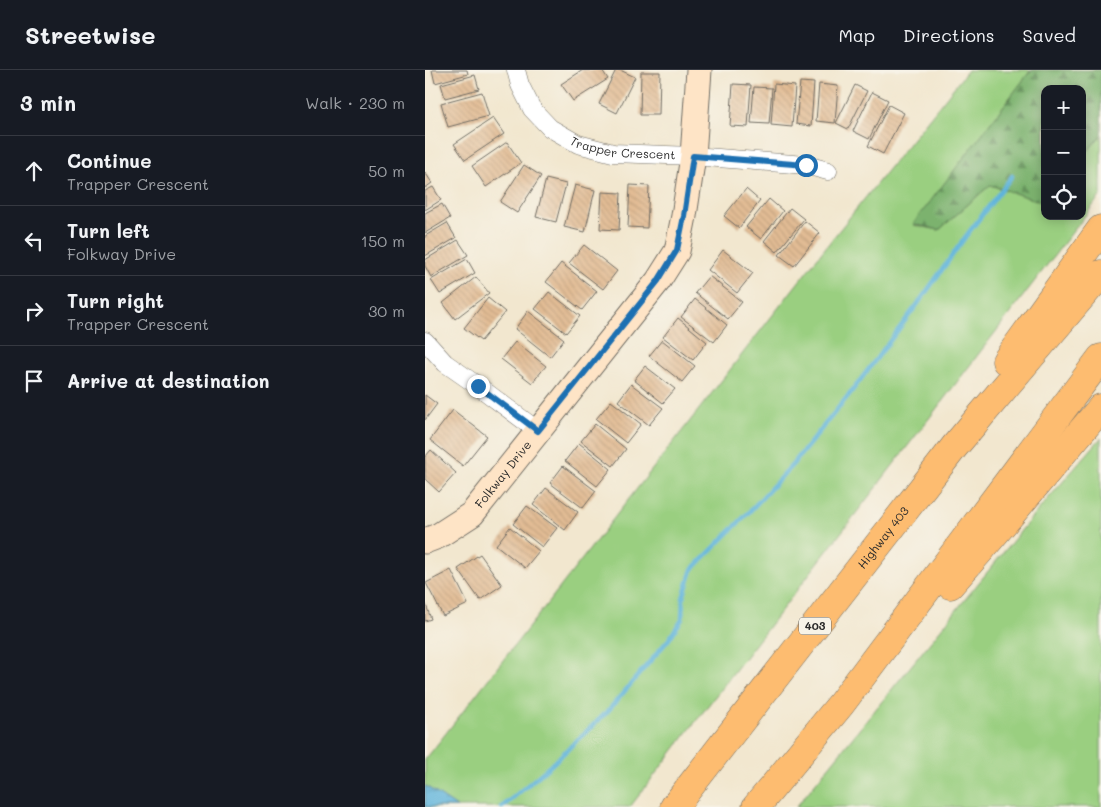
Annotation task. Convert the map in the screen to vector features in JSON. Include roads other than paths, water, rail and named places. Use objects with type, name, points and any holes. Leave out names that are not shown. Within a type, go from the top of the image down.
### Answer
[{"type":"highway","points":[[955,446],[1008,358],[1101,229]]},
{"type":"highway","name":"Highway 403","points":[[674,807],[955,446],[1101,274]]},
{"type":"highway","points":[[756,807],[841,704],[1101,358]]},
{"type":"highway","points":[[841,704],[980,551],[1101,408]]},
{"type":"street","name":"Trapper Crescent","points":[[516,70],[531,110],[550,128],[578,144],[613,153],[693,156],[806,165],[828,172]]},
{"type":"street","name":"Folkway Drive","points":[[425,541],[438,536],[472,514],[658,281],[677,250],[693,156],[699,70]]},
{"type":"street","points":[[425,341],[445,363],[538,431]]},
{"type":"water","points":[[426,786],[457,807],[425,807]]},
{"type":"waterway","points":[[502,807],[550,766],[607,712],[669,639],[682,619],[683,598],[692,570],[793,464],[852,391],[1012,176]]}]
